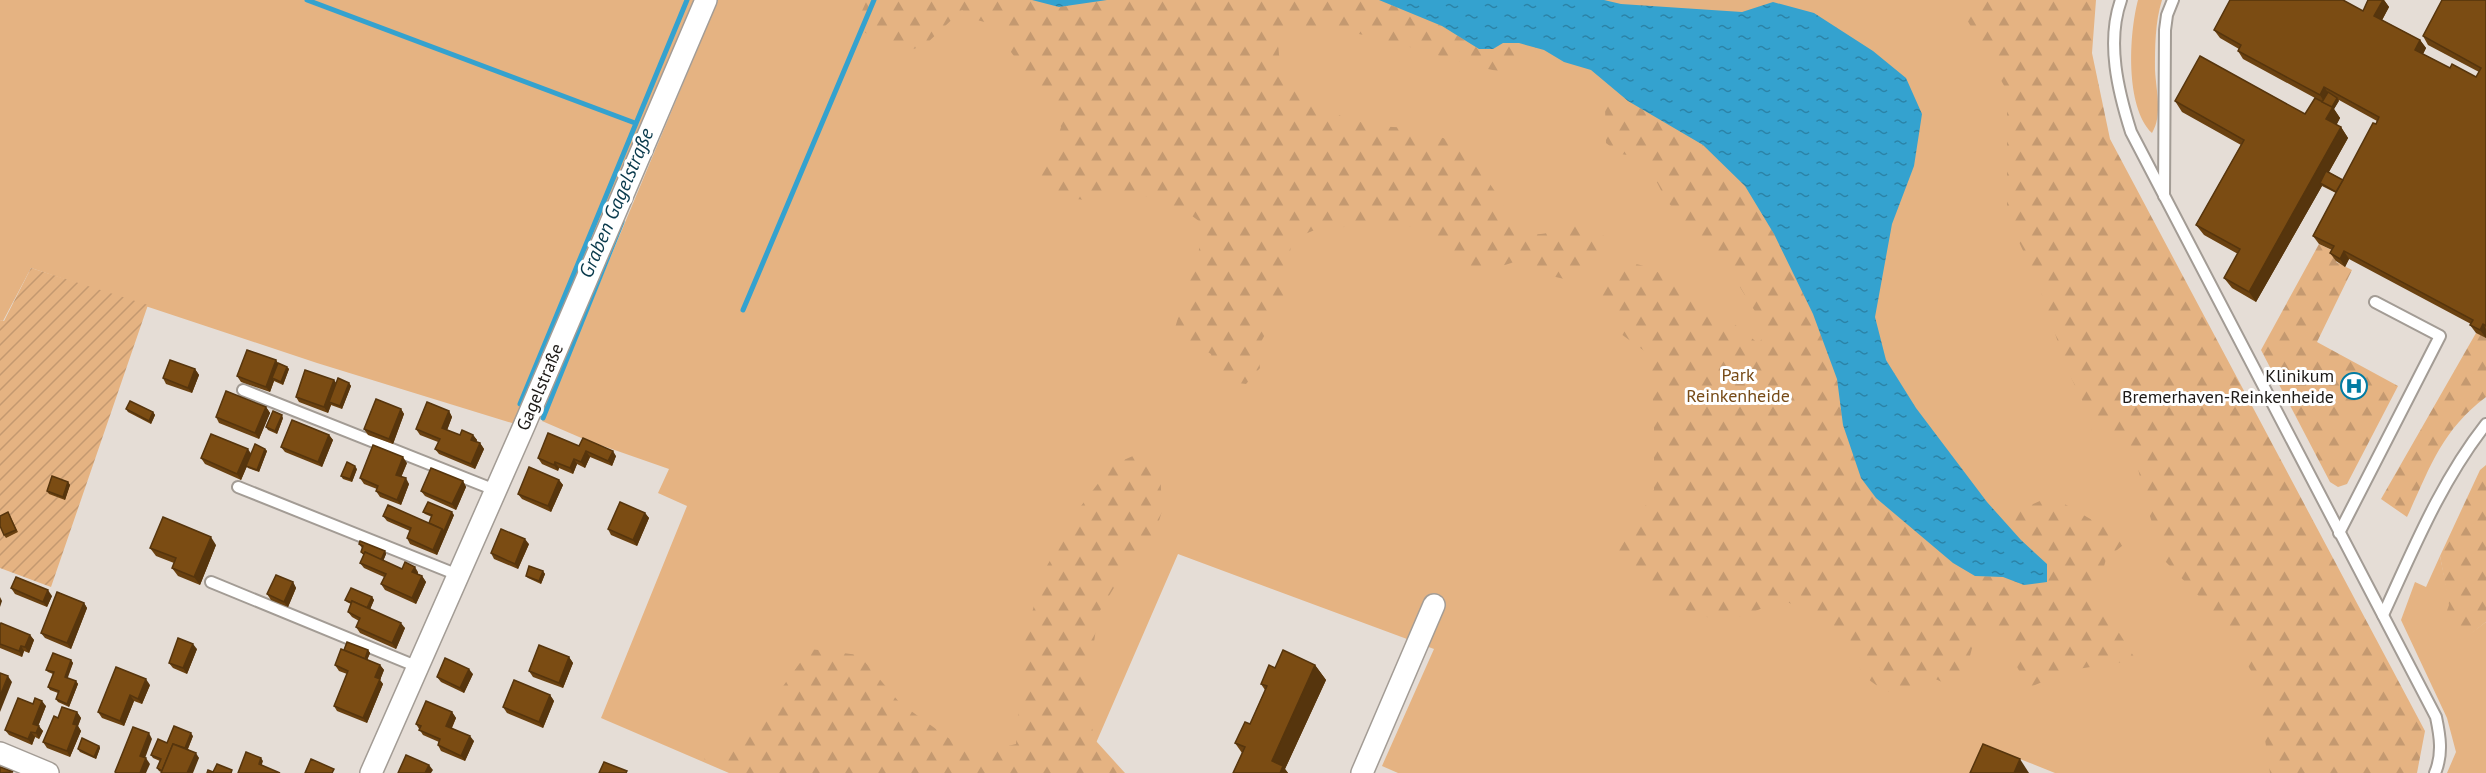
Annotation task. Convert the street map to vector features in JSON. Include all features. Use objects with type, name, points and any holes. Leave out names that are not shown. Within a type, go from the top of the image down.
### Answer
[{"type":"street","name":"Gagelstraße","points":[[371,773],[706,0]]},
{"type":"street","points":[[1362,773],[1434,605]]},
{"type":"street","points":[[0,753],[48,773]]},
{"type":"lane","points":[[2121,0],[2114,49],[2119,92],[2131,132],[2164,200],[2436,717],[2441,741],[2439,764],[2435,773]]},
{"type":"lane","points":[[2164,200],[2165,30],[2167,15],[2173,0]]},
{"type":"lane","points":[[2339,533],[2440,336],[2375,302]]},
{"type":"lane","points":[[243,390],[495,490]]},
{"type":"lane","points":[[2382,615],[2465,450],[2486,424]]},
{"type":"lane","points":[[238,487],[458,575]]},
{"type":"lane","points":[[211,582],[418,667]]},
{"type":"green space","points":[[0,0],[697,0],[515,424],[317,363],[31,268],[3,321],[0,320]]},
{"type":"green space","name":"Park Reinkenheide","points":[[718,0],[1986,0],[2382,773],[2055,773],[1990,747],[1977,773],[1398,773],[1382,766],[1434,649],[1178,554],[1083,773],[729,773],[601,718],[687,506],[658,493],[669,469],[586,440],[542,421]]},
{"type":"green space","points":[[867,0],[1032,0],[1060,7],[1107,0],[1379,0],[1442,26],[1479,49],[1493,49],[1503,43],[1519,43],[1519,66],[1513,74],[1366,35],[1337,30],[1277,29],[1279,55],[1289,87],[1341,116],[1374,126],[1412,128],[1474,148],[1485,162],[1486,178],[1502,202],[1514,232],[1548,233],[1575,215],[1612,242],[1573,281],[1534,272],[1521,259],[1499,267],[1482,268],[1444,257],[1433,229],[1385,224],[1317,229],[1291,240],[1287,295],[1257,349],[1260,368],[1246,384],[1216,380],[1211,354],[1201,348],[1176,344],[1174,331],[1199,250],[1203,224],[1184,210],[1165,207],[1143,195],[1123,191],[1108,197],[1085,200],[1051,196],[1041,176],[1042,155],[1055,146],[1061,127],[1052,109],[1011,52],[1003,27],[977,20],[962,10],[925,45],[899,54],[855,26]]},
{"type":"green space","points":[[1956,0],[2096,0],[2092,53],[2110,139],[2425,731],[2417,773],[2270,773],[2256,679],[2218,616],[2164,560],[2147,507],[2136,460],[2112,438],[2092,431],[2090,417],[2067,369],[2038,283],[2007,216],[2007,91]]},
{"type":"green space","points":[[2138,0],[2162,0],[2155,44],[2158,111],[2152,133],[2143,121],[2133,88],[2131,50]]},
{"type":"green space","points":[[1628,101],[1703,145],[1745,186],[1774,234],[1813,314],[1837,379],[1843,425],[1876,498],[1975,576],[2003,577],[2024,585],[2021,540],[2002,518],[2051,496],[2128,541],[2106,559],[2096,596],[2136,660],[2071,670],[2028,688],[2013,659],[2011,638],[1988,624],[1975,637],[1966,671],[1944,683],[1927,675],[1916,686],[1888,692],[1865,676],[1849,636],[1826,620],[1783,600],[1731,619],[1700,615],[1683,609],[1649,590],[1622,568],[1614,557],[1654,490],[1654,419],[1650,355],[1621,334],[1596,291],[1599,286],[1616,268],[1626,264],[1639,265],[1674,281],[1694,294],[1759,344],[1766,329],[1738,284],[1666,200],[1644,157],[1620,154],[1606,143],[1605,107]]},
{"type":"green space","points":[[2319,244],[2340,254],[2336,262],[2352,270],[2317,342],[2398,386],[2347,484],[2338,487],[2330,482],[2261,350]]},
{"type":"green space","points":[[31,268],[148,305],[51,587],[0,568],[0,320],[4,321]]},
{"type":"green space","points":[[2476,333],[2486,337],[2486,397],[2458,423],[2447,437],[2430,466],[2407,517],[2381,499]]},
{"type":"green space","points":[[1140,453],[1160,467],[1162,511],[1153,540],[1129,563],[1098,614],[1085,706],[1096,741],[1125,773],[736,773],[704,759],[755,725],[810,649],[859,655],[900,703],[954,742],[992,750],[1016,744],[1025,637],[1044,571],[1081,506],[1112,465]]},
{"type":"green space","points":[[2486,465],[2486,622],[2467,637],[2452,632],[2445,616],[2449,605],[2440,556],[2480,470]]},
{"type":"green space","points":[[2440,556],[2450,605],[2467,636],[2486,622],[2486,773],[2447,773],[2456,752],[2447,718],[2401,620],[2415,582],[2426,587]]},
{"type":"water","points":[[1032,0],[1107,0],[1059,7]]},
{"type":"water","points":[[1379,0],[1604,0],[1621,4],[1742,12],[1773,2],[1814,13],[1873,51],[1906,78],[1922,114],[1914,166],[1892,224],[1875,317],[1886,360],[1916,408],[1987,502],[2021,540],[2047,564],[2047,582],[2024,585],[2003,577],[1975,576],[1953,563],[1876,498],[1861,478],[1843,425],[1837,379],[1813,314],[1774,234],[1745,186],[1703,145],[1628,101],[1591,70],[1564,62],[1544,50],[1519,43],[1503,43],[1493,49],[1479,49],[1442,26]]},
{"type":"building","points":[[2230,0],[2343,0],[2363,11],[2368,0],[2383,0],[2374,16],[2420,40],[2415,50],[2450,68],[2452,64],[2476,77],[2481,68],[2423,36],[2442,0],[2486,0],[2486,326],[2483,324],[2480,330],[2470,325],[2473,320],[2344,251],[2340,259],[2330,253],[2334,246],[2313,236],[2373,123],[2376,124],[2379,117],[2324,87],[2320,95],[2238,51],[2241,45],[2214,30]]},
{"type":"building","points":[[2200,56],[2305,114],[2315,98],[2333,107],[2326,119],[2341,127],[2249,292],[2224,278],[2240,249],[2196,225],[2244,140],[2175,101]]},
{"type":"building","points":[[2328,92],[2337,98],[2332,107],[2322,102]]},
{"type":"building","points":[[2326,171],[2343,180],[2336,192],[2320,183]]},
{"type":"building","points":[[247,350],[276,360],[266,387],[237,376]]},
{"type":"building","points":[[170,360],[195,369],[188,388],[163,378]]},
{"type":"building","points":[[278,363],[287,367],[281,382],[272,378]]},
{"type":"building","points":[[305,370],[334,380],[324,407],[296,397]]},
{"type":"building","points":[[338,378],[349,383],[340,406],[329,402]]},
{"type":"building","points":[[226,391],[266,407],[255,433],[216,417]]},
{"type":"building","points":[[376,399],[401,409],[389,439],[364,429]]},
{"type":"building","points":[[130,401],[153,412],[149,421],[126,409]]},
{"type":"building","points":[[427,402],[449,411],[442,428],[460,435],[462,430],[473,435],[471,440],[480,443],[471,464],[435,449],[440,439],[416,429]]},
{"type":"building","points":[[273,411],[282,415],[275,431],[266,427]]},
{"type":"building","points":[[292,420],[329,435],[318,462],[281,447]]},
{"type":"building","points":[[548,433],[579,446],[583,438],[613,451],[608,461],[586,451],[581,462],[574,459],[570,468],[555,462],[554,465],[538,458]]},
{"type":"building","points":[[211,434],[248,449],[237,474],[201,458]]},
{"type":"building","points":[[255,444],[265,449],[257,470],[246,466]]},
{"type":"building","points":[[373,445],[403,457],[396,475],[406,478],[397,500],[376,491],[378,486],[360,478]]},
{"type":"building","points":[[347,462],[355,466],[350,479],[341,476]]},
{"type":"building","points":[[529,467],[559,480],[548,506],[518,494]]},
{"type":"building","points":[[431,468],[463,481],[452,504],[421,491]]},
{"type":"building","points":[[52,476],[68,482],[63,497],[47,491]]},
{"type":"building","points":[[428,502],[452,512],[444,531],[429,523],[432,515],[423,512]]},
{"type":"building","points":[[620,502],[645,513],[633,540],[608,529]]},
{"type":"building","points":[[388,505],[442,529],[433,550],[407,538],[411,528],[383,516]]},
{"type":"building","points":[[8,512],[16,530],[4,535],[0,526],[0,516]]},
{"type":"building","points":[[163,517],[211,537],[194,577],[172,568],[176,558],[150,548]]},
{"type":"building","points":[[501,529],[525,539],[515,564],[491,553]]},
{"type":"building","points":[[360,541],[385,551],[381,560],[361,552],[363,546],[359,544]]},
{"type":"building","points":[[365,552],[402,569],[405,562],[415,567],[412,572],[422,576],[412,598],[381,584],[386,574],[360,563]]},
{"type":"building","points":[[529,566],[543,571],[539,581],[526,576]]},
{"type":"building","points":[[276,575],[293,582],[284,602],[267,594]]},
{"type":"building","points":[[16,577],[48,590],[43,602],[11,588]]},
{"type":"building","points":[[351,588],[372,597],[367,608],[345,600]]},
{"type":"building","points":[[57,592],[84,603],[67,643],[41,633]]},
{"type":"building","points":[[352,601],[401,623],[392,643],[356,627],[360,618],[348,612]]},
{"type":"building","points":[[1,623],[30,635],[25,647],[21,646],[19,651],[0,644]]},
{"type":"building","points":[[178,638],[193,644],[183,668],[169,663]]},
{"type":"building","points":[[347,642],[368,650],[365,659],[344,650]]},
{"type":"building","points":[[539,645],[569,657],[559,683],[529,671]]},
{"type":"building","points":[[341,649],[380,665],[375,677],[380,679],[363,718],[334,706],[348,671],[335,665]]},
{"type":"building","points":[[1283,650],[1315,665],[1272,761],[1283,766],[1280,773],[1233,773],[1245,747],[1235,743],[1245,722],[1250,724],[1267,686],[1261,684],[1269,665],[1275,668]]},
{"type":"building","points":[[53,653],[71,660],[65,677],[76,681],[67,704],[56,699],[59,691],[48,687],[54,672],[46,670]]},
{"type":"building","points":[[445,658],[469,669],[460,688],[437,677]]},
{"type":"building","points":[[116,667],[146,679],[138,699],[130,695],[120,721],[98,712]]},
{"type":"building","points":[[0,673],[8,676],[0,696]]},
{"type":"building","points":[[514,680],[550,695],[539,722],[503,707]]},
{"type":"building","points":[[18,698],[33,704],[35,698],[42,701],[33,724],[39,726],[36,733],[31,732],[28,739],[5,730]]},
{"type":"building","points":[[426,701],[452,712],[446,726],[470,736],[461,756],[438,745],[440,739],[419,730],[421,726],[416,724]]},
{"type":"building","points":[[62,707],[77,712],[73,724],[77,725],[67,751],[43,742],[54,716],[58,718]]},
{"type":"building","points":[[174,726],[191,733],[185,748],[173,744],[162,771],[157,768],[161,759],[151,755],[158,739],[167,743]]},
{"type":"building","points":[[133,727],[149,733],[140,756],[146,758],[140,773],[117,773],[115,772]]},
{"type":"building","points":[[82,738],[99,746],[94,757],[78,749]]},
{"type":"building","points":[[173,744],[196,753],[187,773],[161,773]]},
{"type":"building","points":[[1983,744],[2020,759],[2014,773],[1970,773]]},
{"type":"building","points":[[246,752],[261,758],[259,764],[280,773],[238,773]]},
{"type":"building","points":[[406,755],[429,765],[425,773],[398,773]]},
{"type":"building","points":[[311,759],[334,769],[332,773],[305,773]]},
{"type":"building","points":[[604,762],[627,771],[626,773],[599,773]]},
{"type":"building","points":[[217,764],[232,770],[231,773],[207,773],[208,770],[213,772]]},
{"type":"building","points":[[0,767],[13,772],[0,773]]},
{"type":"waterway","points":[[307,0],[635,123]]},
{"type":"waterway","points":[[520,404],[687,0]]},
{"type":"waterway","points":[[743,310],[874,0]]},
{"type":"waterway","name":"Graben Gagelstraße","points":[[543,418],[622,222]]},
{"type":"place","name":"Klinikum Bremerhaven-Reinkenheide","points":[[2354,386]]}]
